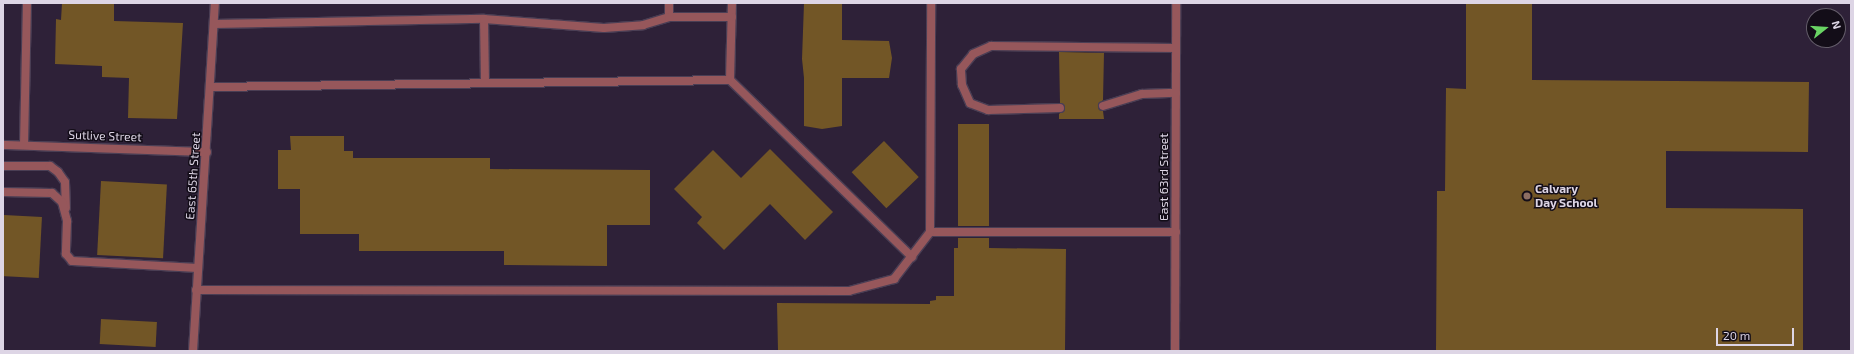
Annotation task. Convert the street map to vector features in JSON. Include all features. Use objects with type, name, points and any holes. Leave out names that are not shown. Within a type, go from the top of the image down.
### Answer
[{"type":"street","points":[[24,145],[27,3]]},
{"type":"street","name":"East 65th Street","points":[[193,351],[196,290],[207,152],[215,3]]},
{"type":"street","points":[[669,3],[669,16]]},
{"type":"street","points":[[730,80],[732,3]]},
{"type":"street","points":[[196,290],[849,291],[894,279],[930,232],[931,3]]},
{"type":"street","name":"East 63rd Street","points":[[1175,351],[1176,3]]},
{"type":"street","points":[[214,24],[484,19],[604,28],[643,25],[669,16],[732,17]]},
{"type":"street","points":[[484,19],[485,83]]},
{"type":"street","points":[[1060,108],[988,110],[970,103],[962,85],[961,69],[974,54],[991,46],[1176,48]]},
{"type":"street","points":[[210,87],[730,80],[912,257]]},
{"type":"street","points":[[1103,106],[1142,94],[1176,93]]},
{"type":"street","name":"Sutlive Street","points":[[3,144],[207,152]]},
{"type":"street","points":[[3,166],[50,166],[58,172],[65,182],[67,221],[66,254],[72,261],[198,268]]},
{"type":"street","points":[[3,192],[52,193],[62,202],[67,221]]},
{"type":"street","points":[[930,232],[1176,232]]},
{"type":"building","points":[[62,3],[114,3],[114,21],[183,23],[177,119],[128,118],[129,78],[102,77],[102,66],[55,64],[56,19],[61,20]]},
{"type":"building","points":[[804,3],[842,3],[842,40],[889,41],[892,58],[889,78],[842,78],[842,126],[822,129],[804,126],[804,78],[802,59]]},
{"type":"building","points":[[1466,3],[1532,3],[1532,80],[1809,82],[1808,152],[1666,151],[1666,208],[1803,209],[1803,351],[1436,351],[1437,191],[1445,191],[1446,88],[1466,89]]},
{"type":"building","points":[[1059,52],[1104,53],[1103,100],[1098,105],[1099,110],[1103,111],[1104,119],[1059,119],[1059,114],[1065,108],[1060,103]]},
{"type":"building","points":[[958,124],[989,124],[989,226],[958,226]]},
{"type":"building","points":[[290,136],[344,136],[344,151],[353,151],[353,158],[490,158],[490,169],[650,170],[650,225],[607,225],[607,266],[504,265],[504,251],[359,251],[359,234],[300,234],[300,189],[278,189],[278,150],[291,150]]},
{"type":"building","points":[[884,141],[919,177],[886,208],[852,172]]},
{"type":"building","points":[[770,149],[833,212],[805,240],[770,204],[724,250],[697,223],[702,217],[674,189],[713,150],[741,178]]},
{"type":"building","points":[[101,181],[167,184],[163,258],[97,255]]},
{"type":"building","points":[[4,215],[42,217],[39,278],[3,276]]},
{"type":"building","points":[[958,238],[989,238],[989,248],[1066,249],[1065,351],[778,351],[777,303],[930,304],[930,301],[936,300],[936,296],[954,296],[954,248],[958,248]]},
{"type":"building","points":[[101,319],[157,322],[156,347],[100,344]]},
{"type":"place","name":"Calvary Day School","points":[[1527,196]]}]
